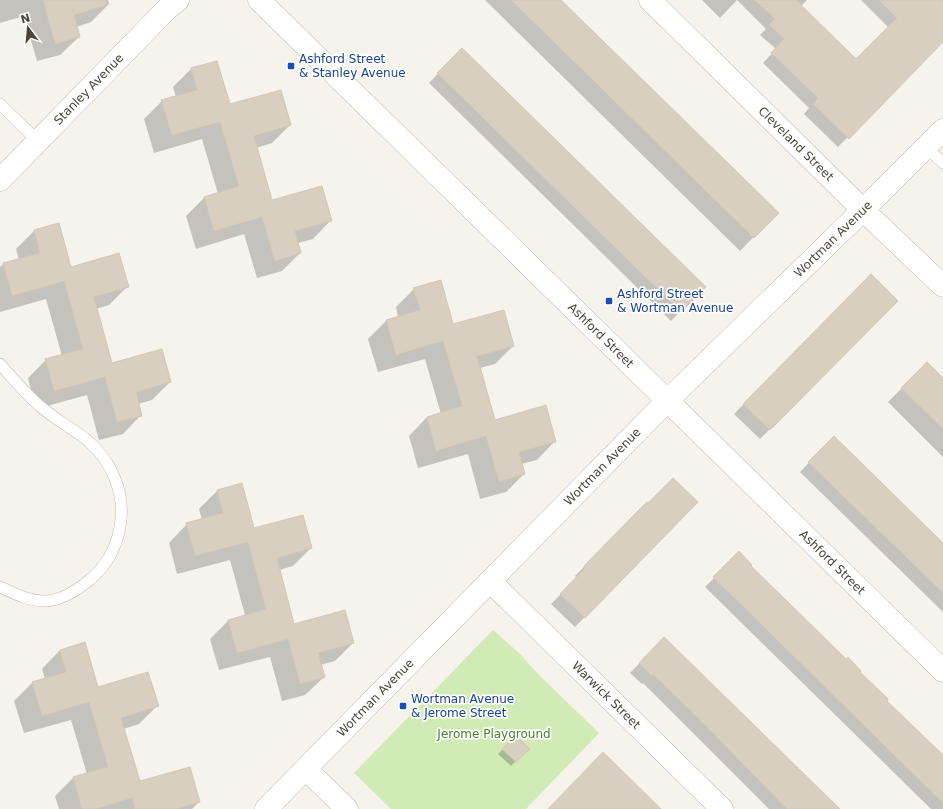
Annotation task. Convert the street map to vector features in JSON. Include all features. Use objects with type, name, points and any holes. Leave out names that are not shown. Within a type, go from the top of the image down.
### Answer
[{"type":"street","name":"Stanley Avenue","points":[[0,180],[167,9],[178,0]]},
{"type":"street","name":"Ashford Street","points":[[260,0],[943,671]]},
{"type":"street","name":"Cleveland Street","points":[[650,0],[863,210],[943,286]]},
{"type":"street","name":"Wortman Avenue","points":[[266,809],[667,401],[943,130]]},
{"type":"street","name":"Warwick Street","points":[[490,581],[722,809]]},
{"type":"street","points":[[306,769],[347,809]]},
{"type":"lane","points":[[0,104],[38,141]]},
{"type":"lane","points":[[926,147],[943,163]]},
{"type":"lane","points":[[0,364],[21,388],[41,407],[87,440],[98,451],[114,475],[121,500],[122,516],[116,544],[111,556],[104,567],[74,592],[60,599],[40,601],[20,596],[0,587]]},
{"type":"green space","name":"Jerome Playground","points":[[493,630],[519,653],[540,676],[599,733],[526,809],[391,809],[354,773]]},
{"type":"building","points":[[43,0],[106,0],[107,5],[74,15],[80,37],[55,44]]},
{"type":"building","points":[[511,0],[561,0],[779,213],[754,238]]},
{"type":"building","points":[[755,0],[796,0],[856,59],[897,18],[879,0],[943,0],[943,42],[849,139],[813,104],[818,98],[771,53],[784,39],[769,25],[775,19]]},
{"type":"building","points":[[462,48],[706,287],[681,312],[437,73]]},
{"type":"building","points":[[217,61],[230,104],[281,90],[291,125],[254,136],[272,200],[322,186],[332,221],[295,231],[301,253],[275,261],[262,217],[214,231],[204,197],[239,186],[220,122],[172,135],[161,100],[197,90],[191,68]]},
{"type":"building","points":[[59,223],[71,267],[119,253],[129,287],[94,297],[112,363],[162,349],[171,382],[136,392],[142,416],[117,422],[105,377],[54,391],[45,359],[83,349],[64,281],[12,296],[3,263],[40,253],[34,230]]},
{"type":"building","points":[[871,274],[898,301],[770,430],[743,404]]},
{"type":"building","points":[[441,280],[453,324],[504,310],[514,346],[477,356],[495,420],[546,405],[556,442],[519,452],[525,474],[499,482],[486,436],[436,451],[427,417],[462,406],[443,341],[396,355],[386,320],[420,310],[413,288]]},
{"type":"building","points":[[927,362],[943,378],[943,429],[901,388]]},
{"type":"building","points":[[834,436],[943,543],[943,593],[808,462]]},
{"type":"building","points":[[673,478],[698,502],[585,618],[560,594],[585,568],[584,566],[647,502],[648,503]]},
{"type":"building","points":[[242,483],[254,528],[303,515],[312,548],[277,558],[294,624],[345,610],[354,643],[318,653],[325,677],[300,684],[288,639],[237,653],[228,620],[266,609],[248,542],[195,556],[186,523],[223,513],[217,490]]},
{"type":"building","points":[[739,551],[752,565],[751,566],[846,659],[848,657],[861,671],[860,672],[888,699],[887,701],[943,755],[943,803],[713,577]]},
{"type":"building","points":[[664,637],[840,809],[787,809],[708,728],[653,674],[652,676],[639,663]]},
{"type":"building","points":[[85,642],[98,687],[148,672],[159,706],[121,718],[140,781],[190,767],[200,802],[176,809],[135,809],[132,798],[95,809],[82,809],[73,777],[108,767],[89,702],[42,716],[32,682],[66,672],[60,650]]},
{"type":"building","points":[[516,735],[530,749],[516,762],[502,749]]},
{"type":"building","points":[[603,752],[661,809],[548,809]]},
{"type":"place","name":"Ashford Street & Stanley Avenue","points":[[291,66]]},
{"type":"place","name":"Ashford Street & Wortman Avenue","points":[[609,301]]},
{"type":"place","name":"Wortman Avenue & Jerome Street","points":[[403,706]]}]
